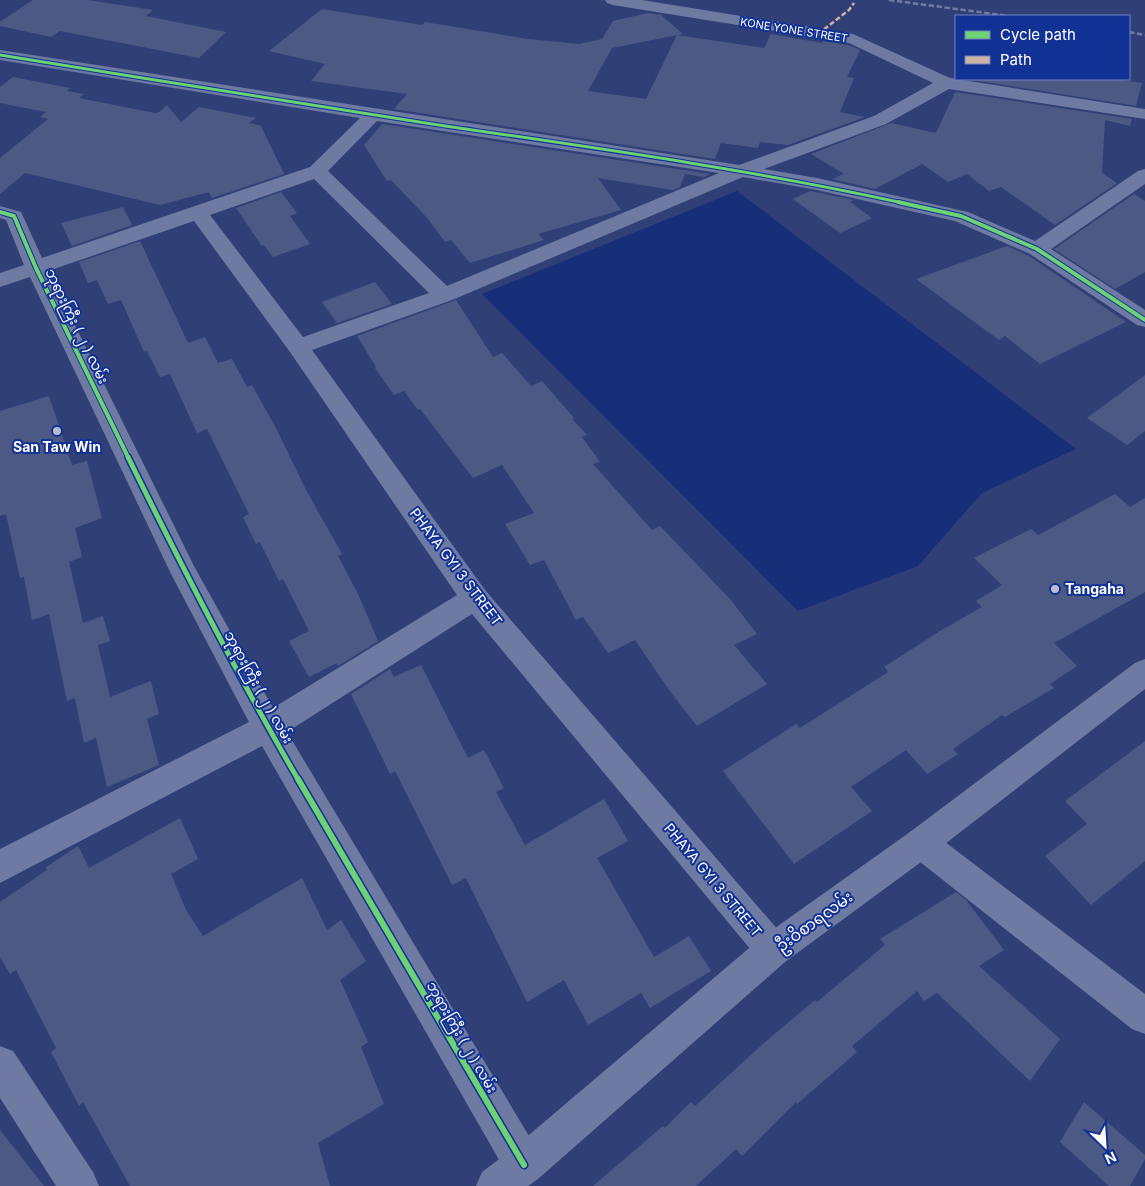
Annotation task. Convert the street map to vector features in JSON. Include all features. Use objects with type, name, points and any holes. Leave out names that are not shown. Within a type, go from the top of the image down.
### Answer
[{"type":"street","name":"KONE YONE STREET","points":[[613,0],[853,39],[946,83],[1145,114]]},
{"type":"street","points":[[0,55],[373,116],[654,156],[817,184],[961,216],[1037,249],[1145,320]]},
{"type":"street","points":[[298,347],[444,295],[739,172],[880,120],[946,83]]},
{"type":"street","points":[[0,280],[292,181],[317,170],[373,116]]},
{"type":"street","points":[[317,170],[444,295]]},
{"type":"street","points":[[1037,249],[1145,175]]},
{"type":"street","name":"ဘုရားကြီး ( ၂ ) လမ်း","points":[[0,212],[14,216],[36,268],[186,574],[268,728],[524,1164]]},
{"type":"street","name":"PHAYA GYI 3 STREET","points":[[198,213],[298,347],[476,598],[773,950]]},
{"type":"street","points":[[0,867],[268,728],[476,598]]},
{"type":"street","name":"ဦးဝိစာရလမ်း","points":[[496,1186],[773,950],[921,843],[1145,672]]},
{"type":"street","points":[[921,843],[1145,1016]]},
{"type":"street","points":[[0,1064],[79,1186]]},
{"type":"water","points":[[737,191],[1076,449],[982,493],[918,566],[798,611],[482,294]]},
{"type":"building","points":[[33,0],[88,0],[153,10],[146,16],[226,32],[199,58],[60,31],[51,37],[0,26],[0,22]]},
{"type":"building","points":[[322,9],[422,25],[425,22],[528,39],[579,44],[602,39],[613,21],[648,13],[661,15],[683,34],[678,35],[764,48],[771,34],[822,43],[823,41],[848,45],[860,50],[847,77],[854,78],[840,112],[865,117],[788,145],[760,142],[758,148],[721,143],[715,159],[394,109],[407,94],[311,81],[325,64],[269,51]],"holes":[[[677,35],[646,99],[588,91],[612,48]]]},
{"type":"building","points":[[13,77],[70,88],[67,91],[84,94],[79,98],[155,113],[167,105],[181,122],[199,107],[256,118],[249,123],[261,126],[284,174],[212,198],[209,192],[160,205],[25,173],[0,194],[0,158],[48,119],[40,117],[46,112],[0,103],[0,87]]},
{"type":"building","points":[[973,80],[1120,80],[1142,83],[1136,106]]},
{"type":"building","points":[[955,92],[1132,119],[1130,126],[1105,120],[1102,173],[1117,183],[1055,225],[1001,187],[989,191],[967,174],[948,182],[922,164],[875,189],[832,179],[844,174],[811,154],[891,123],[936,133]]},
{"type":"building","points":[[382,124],[710,174],[704,177],[685,174],[680,187],[673,190],[598,178],[621,210],[538,234],[544,240],[470,263],[451,240],[445,242],[428,219],[391,180],[387,181],[364,145]]},
{"type":"building","points":[[810,191],[854,200],[850,202],[872,218],[840,233],[793,199]]},
{"type":"building","points":[[281,192],[297,213],[290,216],[310,244],[273,257],[264,245],[262,246],[236,208]]},
{"type":"building","points":[[1134,194],[1145,201],[1145,272],[1115,289],[1054,249]]},
{"type":"building","points":[[123,207],[132,225],[72,246],[61,223]]},
{"type":"building","points":[[140,241],[188,343],[205,337],[218,363],[232,359],[247,387],[252,385],[277,430],[306,490],[342,554],[338,556],[358,594],[378,641],[338,666],[337,663],[309,677],[289,641],[309,631],[283,579],[279,581],[260,542],[256,544],[243,517],[249,514],[207,429],[197,433],[170,374],[160,377],[147,351],[144,352],[121,300],[108,304],[97,280],[88,283],[79,262]]},
{"type":"building","points":[[1007,246],[1029,256],[1126,322],[1040,364],[1005,336],[999,340],[916,279]]},
{"type":"building","points":[[375,282],[392,304],[337,323],[322,302]]},
{"type":"building","points":[[456,300],[493,357],[502,353],[531,386],[542,381],[587,435],[582,437],[600,462],[593,464],[652,530],[660,526],[730,599],[757,634],[734,645],[767,684],[697,726],[674,697],[635,640],[608,653],[583,617],[576,620],[544,560],[530,565],[505,524],[534,513],[502,465],[473,478],[404,391],[394,395],[375,368],[357,336]]},
{"type":"building","points":[[1145,375],[1145,431],[1127,445],[1087,418]]},
{"type":"building","points":[[49,396],[72,465],[87,461],[102,518],[75,528],[82,557],[69,562],[83,623],[103,616],[110,641],[98,645],[110,697],[151,681],[159,714],[147,719],[159,765],[107,787],[96,738],[84,743],[75,698],[67,701],[49,614],[32,620],[24,577],[20,578],[6,514],[0,516],[0,411]]},
{"type":"building","points":[[1115,494],[1130,507],[1145,498],[1145,592],[1054,643],[1077,666],[1050,684],[1054,688],[1005,717],[1002,715],[953,749],[958,754],[927,774],[906,750],[851,787],[872,811],[794,864],[723,771],[796,724],[800,728],[888,672],[884,667],[982,607],[976,601],[1002,585],[974,558],[1031,529],[1038,535]]},
{"type":"building","points":[[421,665],[468,758],[484,750],[504,788],[496,792],[525,845],[604,799],[628,841],[597,858],[654,957],[689,936],[711,971],[650,1008],[641,993],[588,1025],[564,980],[527,1002],[466,878],[452,885],[395,771],[390,774],[351,694],[390,669],[394,677]]},
{"type":"building","points":[[1145,741],[1145,861],[1091,905],[1045,856],[1087,824],[1065,801]]},
{"type":"building","points":[[180,818],[198,859],[171,874],[186,910],[203,936],[302,878],[327,930],[341,920],[366,961],[340,980],[368,1042],[361,1047],[384,1104],[318,1143],[330,1186],[130,1186],[83,1102],[79,1106],[51,1052],[56,1048],[16,970],[10,974],[0,957],[0,902],[47,870],[46,867],[78,846],[89,868]]},
{"type":"building","points":[[956,892],[966,900],[1004,950],[979,966],[1060,1039],[1030,1081],[937,993],[924,1001],[917,991],[852,1046],[857,1052],[797,1104],[796,1102],[742,1156],[736,1149],[696,1186],[593,1186],[663,1126],[665,1128],[691,1102],[695,1106],[765,1042],[815,1000],[817,1002],[885,945],[880,939]]},
{"type":"building","points":[[1084,1102],[1145,1155],[1145,1159],[1130,1186],[1109,1186],[1060,1142]]},
{"type":"building","points":[[0,1130],[44,1186],[0,1186]]},
{"type":"railway","points":[[889,0],[1002,15]]},
{"type":"railway","points":[[1130,32],[1145,35]]},
{"type":"marked path","points":[[818,34],[849,10],[854,3]]},
{"type":"cycle path","points":[[0,55],[817,184],[961,216],[1037,249],[1145,320]]},
{"type":"cycle path","points":[[0,212],[14,216],[36,268],[185,574],[268,728],[524,1165]]},
{"type":"place","name":"San Taw Win","points":[[57,431]]},
{"type":"place","name":"Tangaha","points":[[1055,589]]}]
